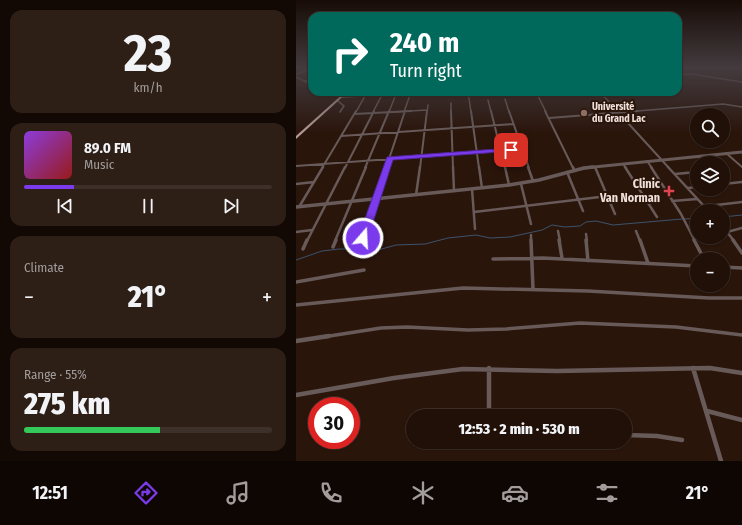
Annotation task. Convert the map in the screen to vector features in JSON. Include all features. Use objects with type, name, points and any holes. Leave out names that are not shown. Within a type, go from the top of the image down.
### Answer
[{"type":"main road","points":[[296,138],[343,97]]},
{"type":"street","points":[[343,97],[365,96]]},
{"type":"street","points":[[297,207],[314,182],[365,96]]},
{"type":"street","points":[[303,249],[381,96]]},
{"type":"street","points":[[333,247],[395,96]]},
{"type":"street","points":[[361,243],[410,96]]},
{"type":"street","points":[[469,96],[482,188]]},
{"type":"street","points":[[538,96],[574,170]]},
{"type":"street","points":[[604,96],[703,205],[708,206],[742,202]]},
{"type":"street","points":[[505,99],[533,181]]},
{"type":"street","points":[[488,100],[509,185]]},
{"type":"street","points":[[338,101],[344,106],[340,112]]},
{"type":"street","points":[[451,103],[454,191]]},
{"type":"street","points":[[549,118],[723,104],[742,107]]},
{"type":"street","points":[[416,195],[428,105]]},
{"type":"street","points":[[354,114],[427,110]]},
{"type":"street","points":[[341,136],[513,124]]},
{"type":"street","points":[[296,166],[522,149]]},
{"type":"street","points":[[698,156],[742,152]]},
{"type":"street","points":[[726,153],[742,167]]},
{"type":"street","points":[[297,207],[521,184],[574,170],[690,157]]},
{"type":"street","points":[[647,161],[681,214],[700,252]]},
{"type":"street","points":[[623,164],[657,217]]},
{"type":"street","points":[[595,167],[615,214]]},
{"type":"street","points":[[567,172],[583,211]]},
{"type":"street","points":[[675,174],[690,173]]},
{"type":"street","points":[[296,184],[314,182]]},
{"type":"street","points":[[730,183],[742,182]]},
{"type":"street","points":[[521,184],[531,224]]},
{"type":"street","points":[[472,189],[475,229]]},
{"type":"street","points":[[474,212],[608,196]]},
{"type":"street","points":[[672,201],[697,199]]},
{"type":"street","points":[[742,228],[727,232],[742,253]]},
{"type":"street","points":[[296,232],[312,230]]},
{"type":"street","points":[[558,231],[562,258]]},
{"type":"street","points":[[636,231],[648,263]]},
{"type":"street","points":[[586,234],[588,261]]},
{"type":"street","points":[[531,235],[533,289]]},
{"type":"street","points":[[493,259],[562,258],[588,261],[690,266]]},
{"type":"street","points":[[730,267],[742,268]]},
{"type":"street","points":[[296,282],[364,270]]},
{"type":"street","points":[[296,305],[439,290],[533,289],[632,292],[709,298],[742,298]]},
{"type":"street","points":[[296,341],[381,328],[498,329],[580,323],[676,327],[742,335]]},
{"type":"street","points":[[489,368],[489,409]]},
{"type":"street","points":[[296,395],[435,372],[489,368],[564,371],[710,368],[742,373]]},
{"type":"street","points":[[693,368],[721,461]]},
{"type":"street","points":[[707,411],[742,420]]},
{"type":"street","points":[[632,435],[657,436],[682,440]]},
{"type":"waterway","points":[[730,216],[742,215]]},
{"type":"waterway","points":[[296,260],[322,251],[339,249],[346,249],[360,255],[396,245],[425,244],[448,238],[476,235],[490,238],[510,237],[542,230],[552,225],[565,227],[580,226],[586,222],[596,221],[613,225],[682,219]]},
{"type":"waterway","points":[[685,219],[690,219]]},
{"type":"place","name":"Université du Grand Lac","points":[[584,113]]},
{"type":"place","name":"Clinic Van Norman","points":[[669,191]]},
{"type":"route","points":[[363,238],[390,158],[511,150]]}]
